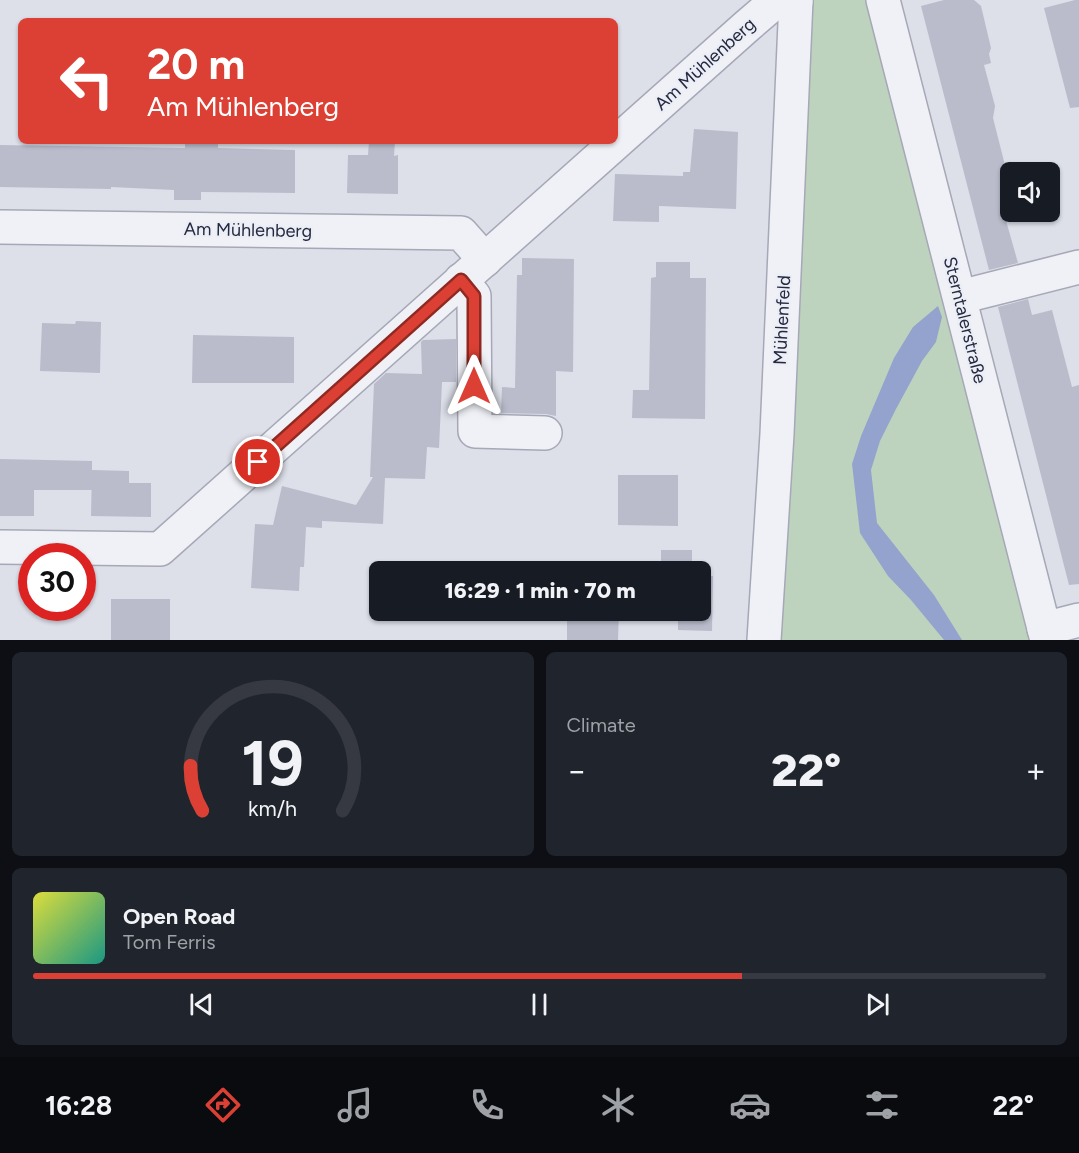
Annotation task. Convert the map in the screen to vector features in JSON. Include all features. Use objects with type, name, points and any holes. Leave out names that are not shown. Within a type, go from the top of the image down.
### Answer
[{"type":"street","name":"Sterntalerstraße","points":[[883,0],[1045,635]]},
{"type":"street","name":"Am Mühlenberg","points":[[618,141],[775,2],[796,1]]},
{"type":"street","name":"Mühlenfeld","points":[[764,640],[777,423],[796,1]]},
{"type":"street","name":"Am Mühlenberg","points":[[0,547],[160,549],[615,144]]},
{"type":"street","name":"Am Mühlenberg","points":[[0,226],[461,234],[473,270],[474,431],[545,433]]},
{"type":"street","points":[[959,295],[968,295],[1079,267]]},
{"type":"street","points":[[1045,635],[1079,620]]},
{"type":"green space","points":[[813,0],[875,0],[1038,640],[773,640]]},
{"type":"water","points":[[938,306],[942,317],[936,342],[922,361],[896,409],[880,441],[871,470],[877,523],[934,595],[962,640],[944,640],[888,576],[860,533],[852,464],[861,436],[894,358],[913,327]]},
{"type":"building","points":[[944,0],[974,0],[981,6],[991,48],[989,54],[991,63],[984,65],[995,106],[993,118],[1004,162],[1000,162],[1000,222],[1006,222],[1018,263],[989,270],[921,6]]},
{"type":"building","points":[[1079,0],[1079,107],[1070,108],[1044,8]]},
{"type":"building","points":[[694,129],[738,132],[736,209],[659,206],[659,222],[613,221],[615,174],[683,176],[683,172],[690,172]]},
{"type":"building","points":[[185,144],[218,144],[218,148],[295,150],[295,193],[201,192],[201,200],[174,200],[174,190],[111,187],[111,189],[0,187],[0,145],[185,148]]},
{"type":"building","points":[[369,144],[395,144],[394,156],[398,155],[398,194],[347,193],[348,155],[368,155]]},
{"type":"building","points":[[522,258],[574,259],[573,372],[556,371],[556,416],[501,413],[502,387],[515,388],[517,275],[522,275]]},
{"type":"building","points":[[656,262],[690,262],[690,278],[706,278],[705,419],[632,418],[633,390],[649,390],[651,278],[656,277]]},
{"type":"building","points":[[1028,299],[1032,315],[1052,310],[1072,387],[1079,385],[1079,584],[1069,585],[998,307]]},
{"type":"building","points":[[76,321],[101,322],[100,373],[40,371],[42,323],[75,324]]},
{"type":"building","points":[[193,335],[294,337],[294,383],[192,383]]},
{"type":"building","points":[[456,339],[456,382],[442,382],[439,448],[427,447],[425,479],[385,478],[383,524],[322,521],[322,528],[306,527],[304,567],[300,567],[299,591],[251,588],[255,524],[273,525],[282,486],[356,505],[373,477],[370,477],[374,384],[386,373],[422,374],[421,342],[423,340]]},
{"type":"building","points":[[0,459],[92,461],[92,490],[34,490],[34,516],[0,516]]},
{"type":"building","points":[[92,470],[129,471],[129,483],[151,483],[151,517],[91,516]]},
{"type":"building","points":[[618,475],[678,475],[678,526],[618,525]]},
{"type":"building","points":[[661,550],[692,550],[692,561],[661,561]]},
{"type":"building","points":[[711,576],[713,576],[712,631],[678,630],[678,621],[711,621]]},
{"type":"building","points":[[111,599],[170,599],[170,640],[111,640]]},
{"type":"building","points":[[567,621],[619,621],[618,640],[567,640]]},
{"type":"route","points":[[258,462],[461,280],[474,296],[474,386]]}]
